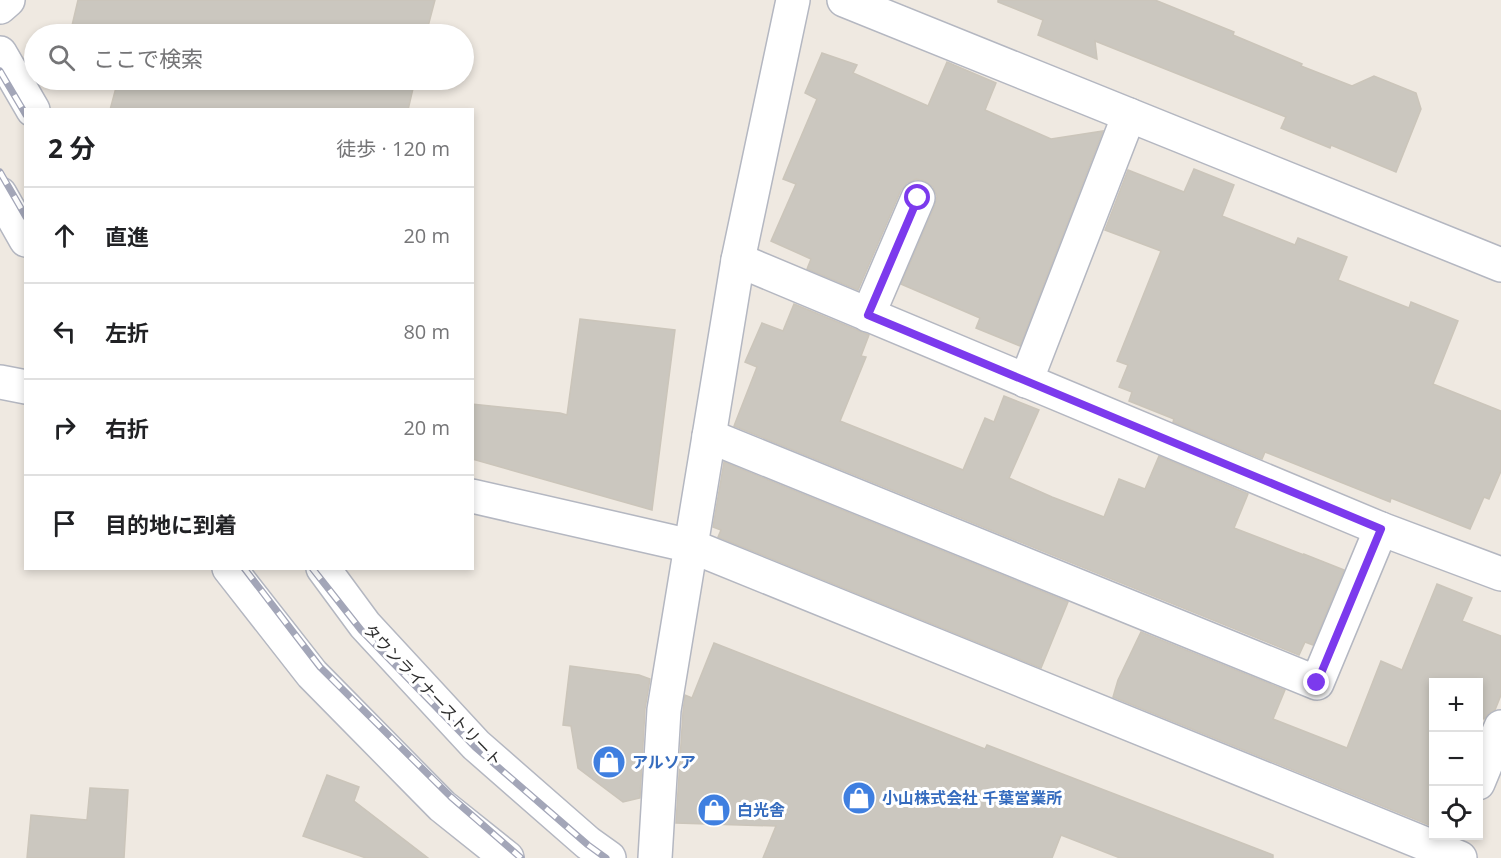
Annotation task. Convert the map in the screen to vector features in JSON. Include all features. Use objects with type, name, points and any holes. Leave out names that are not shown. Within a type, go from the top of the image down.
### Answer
[{"type":"street","points":[[0,7],[8,0]]},
{"type":"street","points":[[655,858],[664,710],[738,260],[793,0]]},
{"type":"street","points":[[844,0],[1501,265]]},
{"type":"street","points":[[0,53],[32,108]]},
{"type":"street","points":[[1026,381],[1129,115]]},
{"type":"street","points":[[0,194],[24,236]]},
{"type":"street","points":[[868,315],[918,198]]},
{"type":"street","points":[[738,260],[1381,529],[1501,574]]},
{"type":"street","points":[[0,382],[24,387]]},
{"type":"street","points":[[709,436],[1317,683],[1381,529]]},
{"type":"street","points":[[474,496],[691,546],[1456,849]]},
{"type":"street","points":[[231,570],[312,674],[442,806],[507,858]]},
{"type":"street","name":"タウンライナーストリート","points":[[324,570],[364,625],[476,745],[588,843],[609,858]]},
{"type":"street","points":[[1483,773],[1501,727]]},
{"type":"building","points":[[78,0],[435,0],[429,24],[72,24]]},
{"type":"building","points":[[998,0],[1155,0],[1234,32],[1233,35],[1352,86],[1374,76],[1416,93],[1421,109],[1396,172],[1331,145],[1330,148],[1281,128],[1286,117],[1095,41],[1097,59],[1038,35],[1043,20],[998,2]]},
{"type":"building","points":[[822,53],[857,65],[853,73],[928,106],[947,62],[996,83],[985,110],[1051,139],[1103,131],[1020,346],[976,328],[980,318],[901,284],[935,205],[937,196],[933,187],[925,181],[916,179],[907,183],[901,190],[858,290],[807,269],[811,259],[771,241],[796,184],[783,179],[817,99],[805,93]]},
{"type":"building","points":[[115,90],[413,90],[408,108],[111,108]]},
{"type":"building","points":[[1194,169],[1234,185],[1222,216],[1295,245],[1298,238],[1347,257],[1338,280],[1409,308],[1411,302],[1458,321],[1433,384],[1501,411],[1501,471],[1489,499],[1484,497],[1470,529],[1391,498],[1390,502],[1265,452],[1262,459],[1129,401],[1132,392],[1119,387],[1128,365],[1117,361],[1161,251],[1105,230],[1128,170],[1184,192]]},
{"type":"building","points":[[794,304],[869,335],[861,356],[866,357],[840,421],[963,470],[985,418],[994,422],[1004,396],[1039,410],[1009,478],[1052,497],[1104,517],[1119,479],[1145,489],[1159,456],[1248,494],[1234,528],[1344,570],[1313,645],[1305,642],[1299,655],[734,426],[757,367],[745,362],[762,323],[783,331]]},
{"type":"building","points":[[580,319],[675,330],[652,510],[474,460],[474,404],[567,415]]},
{"type":"building","points":[[724,462],[1068,602],[1041,668],[718,537],[721,530],[713,527]]},
{"type":"building","points":[[1437,584],[1472,598],[1462,621],[1501,636],[1501,695],[1495,710],[1484,719],[1483,678],[1429,678],[1429,825],[1113,697],[1118,680],[1141,632],[1285,690],[1273,719],[1347,748],[1381,661],[1402,670]]},
{"type":"building","points":[[714,643],[985,749],[987,745],[1177,818],[1273,855],[1273,858],[1120,858],[1061,835],[1052,858],[763,858],[776,826],[676,823],[685,695],[692,698]]},
{"type":"building","points":[[570,666],[639,675],[650,679],[645,709],[640,798],[623,802],[578,768],[571,726],[563,725]]},
{"type":"building","points":[[327,775],[359,787],[354,801],[428,858],[366,858],[303,836]]},
{"type":"building","points":[[90,788],[128,790],[124,858],[27,858],[31,815],[87,820]]},
{"type":"railway","points":[[0,71],[24,112]]},
{"type":"railway","points":[[0,172],[24,214]]},
{"type":"railway","points":[[246,570],[320,667],[451,797],[521,858]]},
{"type":"railway","points":[[314,570],[361,630],[475,747],[606,858]]},
{"type":"place","name":"アルソア","points":[[609,762]]},
{"type":"place","name":"小山株式会社 千葉営業所","points":[[859,798]]},
{"type":"place","name":"白光舎","points":[[714,810]]},
{"type":"route","points":[[918,198],[868,315],[1381,529],[1317,683]]}]
